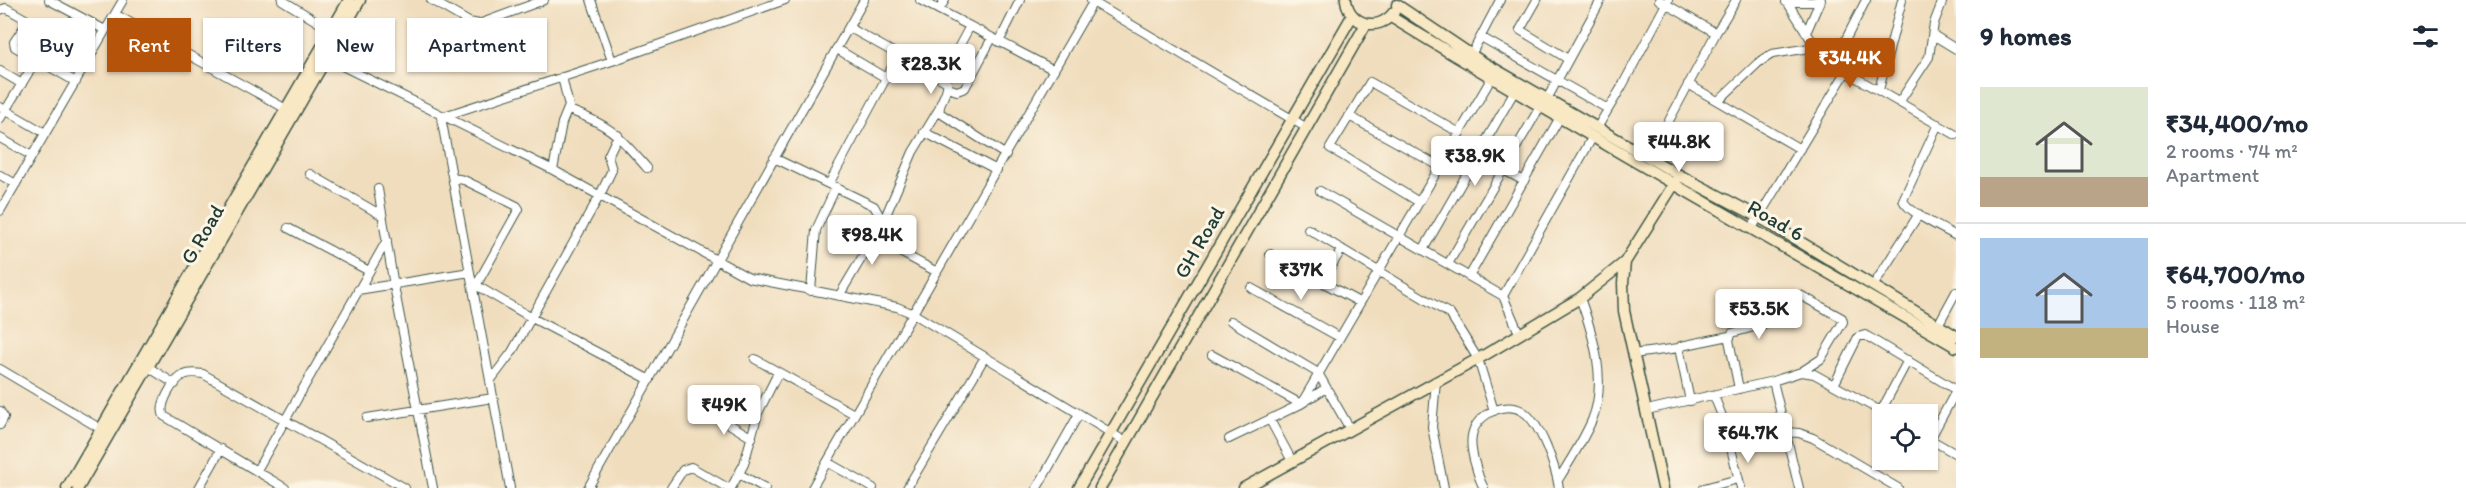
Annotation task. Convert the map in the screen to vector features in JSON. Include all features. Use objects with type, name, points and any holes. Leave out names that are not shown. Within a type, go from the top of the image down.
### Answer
[{"type":"street","points":[[49,0],[105,30]]},
{"type":"street","points":[[95,49],[123,0]]},
{"type":"street","points":[[282,0],[315,20]]},
{"type":"street","name":"G Road","points":[[342,18],[349,0]]},
{"type":"street","name":"G Road","points":[[346,18],[360,0]]},
{"type":"street","points":[[431,0],[474,24],[479,24],[528,3],[544,0]]},
{"type":"street","points":[[591,0],[612,61]]},
{"type":"street","points":[[441,117],[612,61],[785,0]]},
{"type":"street","points":[[588,488],[864,0]]},
{"type":"street","points":[[920,0],[1054,70]]},
{"type":"street","points":[[939,10],[945,0]]},
{"type":"street","points":[[948,88],[957,91],[965,88],[1020,0]]},
{"type":"street","points":[[1346,0],[1352,16],[1366,24],[1384,22],[1391,17],[1397,2]]},
{"type":"street","points":[[1472,56],[1500,0]]},
{"type":"street","points":[[1537,0],[1520,30],[1568,59]]},
{"type":"street","points":[[1448,264],[1601,0]]},
{"type":"street","points":[[1649,158],[1736,0]]},
{"type":"street","points":[[1833,64],[1866,0]]},
{"type":"street","points":[[1880,90],[1902,0]]},
{"type":"street","points":[[1900,101],[1929,57],[1937,12],[1943,0]]},
{"type":"street","points":[[812,488],[997,170],[1091,1],[1307,128]]},
{"type":"street","points":[[1503,296],[1608,109],[1664,1],[1716,33]]},
{"type":"street","points":[[1785,1],[1821,1],[1806,33]]},
{"type":"street","points":[[1785,1],[1820,54],[1833,64],[1938,124],[1955,131]]},
{"type":"street","name":"Road 6","points":[[1397,2],[1472,56],[1674,186],[1752,228],[1956,347]]},
{"type":"street","points":[[0,10],[6,8],[23,18]]},
{"type":"street","points":[[115,14],[290,111]]},
{"type":"street","name":"GH Road","points":[[1079,488],[1352,16]]},
{"type":"street","name":"Road 6","points":[[1391,17],[1491,79],[1514,92],[1543,103],[1559,119],[1649,158],[1759,217],[1956,336]]},
{"type":"street","name":"GH Road","points":[[1100,488],[1366,24]]},
{"type":"street","points":[[942,78],[970,26]]},
{"type":"street","points":[[839,296],[883,222],[924,132],[939,109],[948,88],[947,82],[942,78],[850,28]]},
{"type":"street","points":[[1933,35],[1956,49]]},
{"type":"street","points":[[1481,37],[1608,109]]},
{"type":"street","points":[[1718,101],[1758,63],[1772,54],[1816,47]]},
{"type":"street","points":[[837,49],[886,78]]},
{"type":"street","points":[[811,291],[816,230],[832,185],[899,54]]},
{"type":"street","name":"G Road","points":[[67,488],[315,68]]},
{"type":"street","points":[[0,71],[22,84]]},
{"type":"street","points":[[0,119],[3,109],[29,72]]},
{"type":"street","points":[[59,72],[76,82]]},
{"type":"street","points":[[0,211],[82,72]]},
{"type":"street","points":[[353,72],[441,117],[470,127],[553,170],[749,278],[897,307],[914,314],[1126,442]]},
{"type":"street","points":[[1752,228],[1846,72]]},
{"type":"street","points":[[553,170],[562,123],[569,110],[569,100],[562,77]]},
{"type":"street","points":[[1301,404],[1491,79]]},
{"type":"street","points":[[1419,202],[1330,148],[1349,116],[1370,82],[1460,133]]},
{"type":"street","points":[[1688,84],[1800,149]]},
{"type":"street","points":[[1424,250],[1514,92]]},
{"type":"street","points":[[3,109],[45,133]]},
{"type":"street","points":[[939,109],[943,117],[1006,154]]},
{"type":"street","points":[[569,110],[598,121],[618,135],[647,168]]},
{"type":"street","name":"G Road","points":[[78,488],[290,111]]},
{"type":"street","points":[[1349,116],[1439,166]]},
{"type":"street","points":[[441,117],[474,284],[510,488]]},
{"type":"street","points":[[1470,275],[1559,119]]},
{"type":"street","points":[[1938,124],[1903,200],[1904,206],[1956,236]]},
{"type":"street","points":[[924,132],[997,170]]},
{"type":"street","points":[[490,381],[512,352],[600,195],[612,170],[608,156],[618,135]]},
{"type":"street","points":[[0,138],[32,156]]},
{"type":"street","points":[[1454,143],[1524,181]]},
{"type":"street","points":[[774,158],[874,206],[883,222],[883,236],[890,246],[937,272]]},
{"type":"street","points":[[310,174],[383,216]]},
{"type":"street","points":[[0,175],[16,184]]},
{"type":"street","points":[[1244,488],[1478,359],[1580,298],[1625,262],[1679,175]]},
{"type":"street","points":[[453,178],[470,182],[519,209],[474,284]]},
{"type":"street","points":[[378,189],[394,286],[433,488]]},
{"type":"street","points":[[1320,191],[1503,296],[1519,333]]},
{"type":"street","points":[[1874,286],[1919,214]]},
{"type":"street","points":[[288,228],[369,271]]},
{"type":"street","points":[[1308,230],[1450,314],[1478,359],[1494,411]]},
{"type":"street","points":[[257,470],[387,240]]},
{"type":"street","points":[[1322,282],[1342,249]]},
{"type":"street","points":[[1270,254],[1359,302]]},
{"type":"street","points":[[1625,262],[1624,310],[1663,488]]},
{"type":"street","points":[[358,290],[470,272]]},
{"type":"street","points":[[474,284],[532,318],[650,380]]},
{"type":"street","points":[[1251,288],[1339,337]]},
{"type":"street","points":[[1938,325],[1956,292]]},
{"type":"street","points":[[1633,354],[1679,348],[1729,336],[1732,333],[1776,321],[1787,310],[1796,295],[1840,315],[1843,322],[1821,359],[1801,372],[1714,396],[1647,410]]},
{"type":"street","points":[[1558,484],[1596,409],[1596,349],[1580,298]]},
{"type":"street","points":[[1232,321],[1318,373],[1350,429]]},
{"type":"street","points":[[1834,385],[1861,335],[1865,335],[1956,391],[1938,422]]},
{"type":"street","points":[[1729,336],[1739,389]]},
{"type":"street","points":[[1679,348],[1690,401]]},
{"type":"street","points":[[1212,355],[1301,404]]},
{"type":"street","points":[[907,488],[985,357]]},
{"type":"street","points":[[754,359],[854,414]]},
{"type":"street","points":[[1887,404],[1908,360]]},
{"type":"street","points":[[148,367],[175,384]]},
{"type":"street","points":[[0,369],[101,429]]},
{"type":"street","points":[[1801,372],[1814,374],[1872,407]]},
{"type":"street","points":[[671,488],[683,470],[691,467],[730,488],[739,474],[758,413],[778,373]]},
{"type":"street","points":[[280,487],[257,470],[161,413],[163,404],[179,378],[188,374],[203,374],[405,488]]},
{"type":"street","points":[[1436,381],[1432,428],[1444,488]]},
{"type":"street","points":[[1773,381],[1799,488]]},
{"type":"street","points":[[1229,439],[1301,404],[1326,388]]},
{"type":"street","points":[[1714,396],[1724,421],[1741,488]]},
{"type":"street","points":[[367,418],[493,398]]},
{"type":"street","points":[[1484,488],[1471,452],[1472,429],[1494,411],[1511,407],[1531,418],[1542,438],[1558,484]]},
{"type":"street","points":[[0,411],[4,417],[0,425]]},
{"type":"street","points":[[710,412],[752,438]]},
{"type":"street","points":[[1036,488],[1080,414]]},
{"type":"street","points":[[1270,420],[1292,461]]},
{"type":"street","points":[[1786,432],[1799,433],[1813,438],[1898,488]]},
{"type":"street","points":[[1938,444],[1956,454]]},
{"type":"street","points":[[199,488],[221,449]]},
{"type":"street","points":[[827,462],[873,488]]},
{"type":"street","points":[[739,474],[765,488]]},
{"type":"street","points":[[1704,488],[1738,479]]}]
